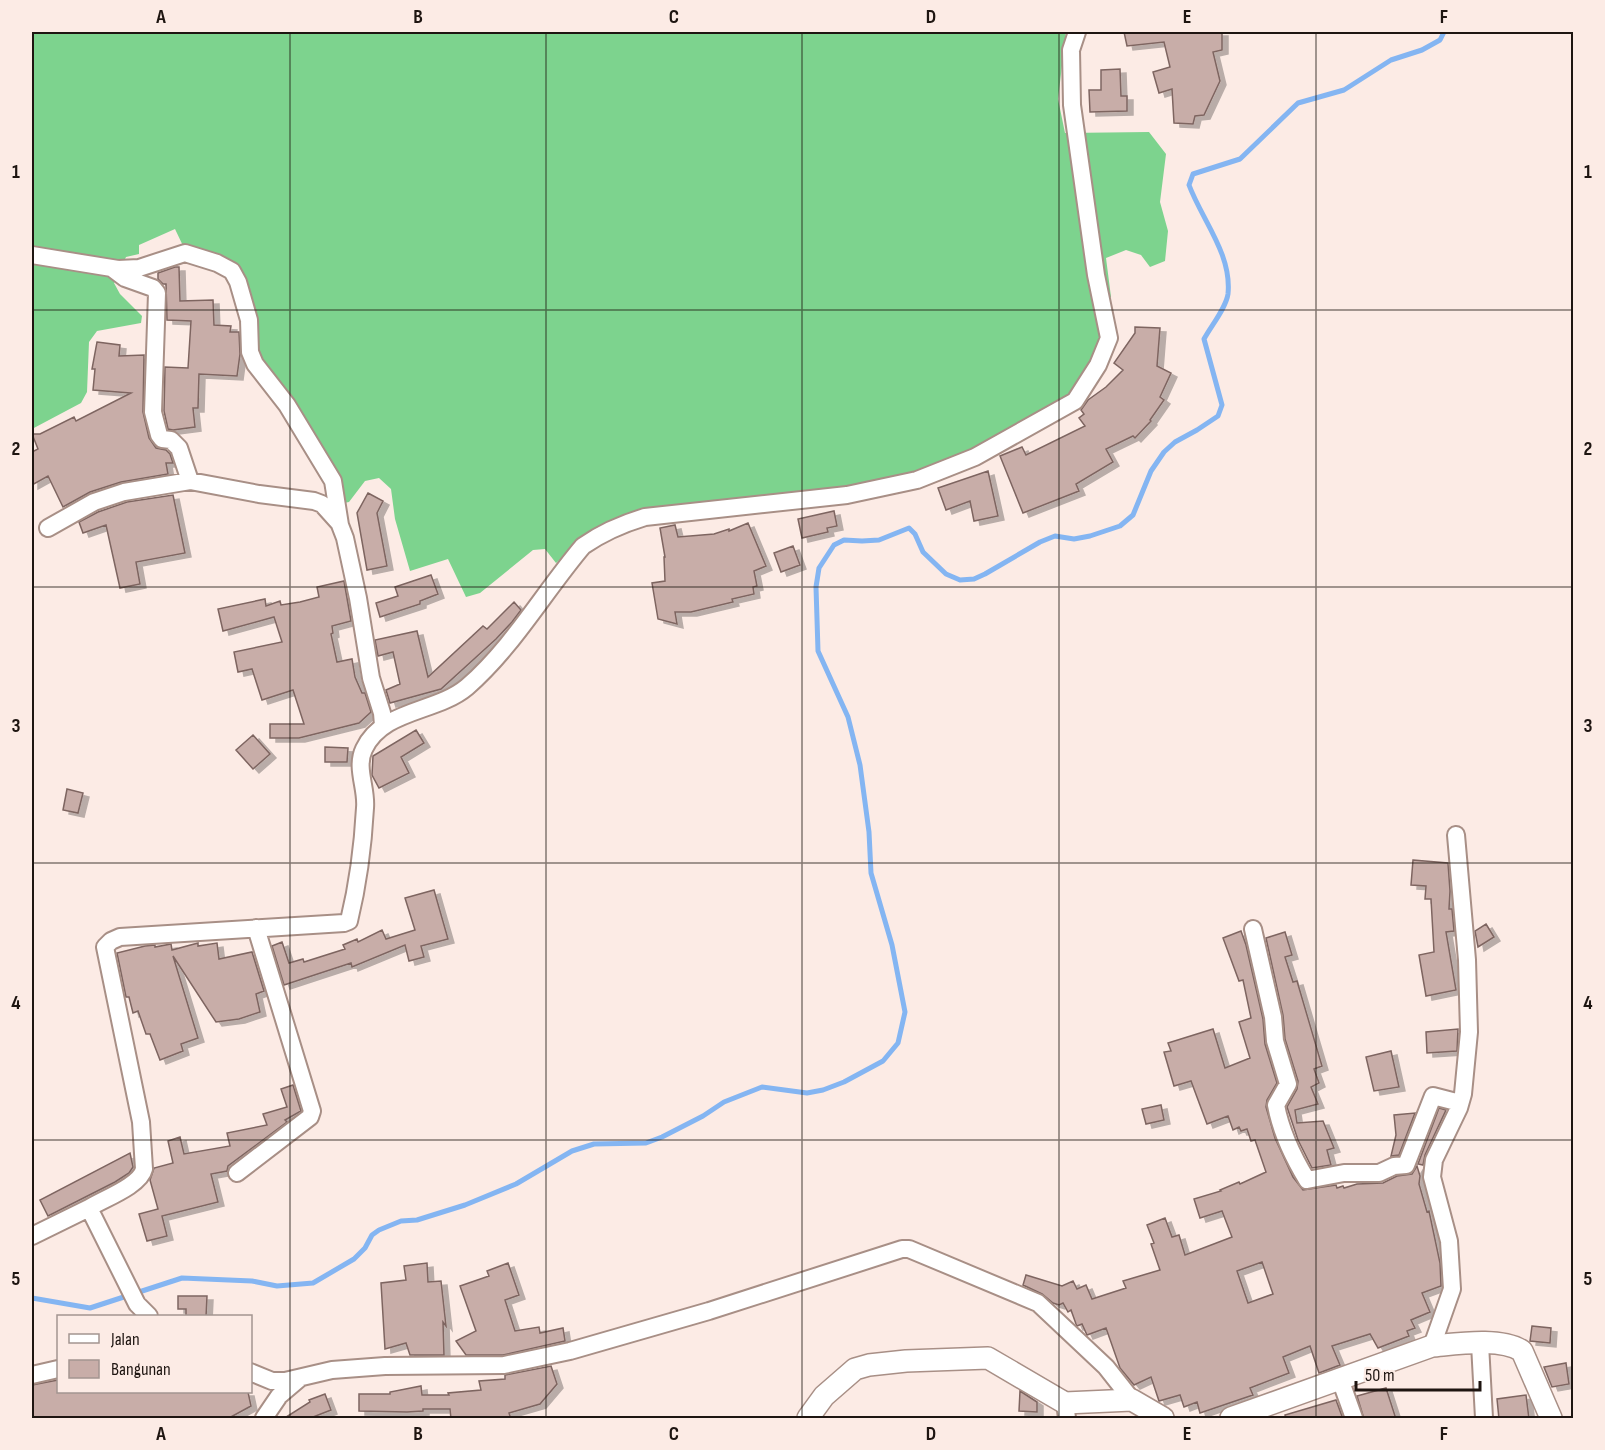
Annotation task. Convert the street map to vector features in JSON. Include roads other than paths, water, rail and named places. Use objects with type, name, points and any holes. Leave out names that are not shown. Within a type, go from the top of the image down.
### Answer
[{"type":"street","points":[[32,1236],[89,1208],[136,1181],[143,1173],[141,1122],[105,947],[120,937],[349,921],[361,852],[366,804],[360,767],[362,752],[383,725],[465,688],[490,663],[583,546],[617,525],[645,517],[847,495],[917,480],[975,457],[1075,401],[1098,365],[1109,338],[1096,275],[1072,105],[1071,50],[1077,32]]},
{"type":"street","points":[[32,255],[112,268],[139,268],[185,253],[218,263],[232,272],[238,282],[249,320],[250,351],[255,364],[287,405],[333,481],[340,525],[358,598],[370,678],[382,713],[383,725]]},
{"type":"street","points":[[112,268],[124,278],[153,288],[157,293],[153,412],[159,435],[179,448],[190,482]]},
{"type":"street","points":[[48,528],[94,502],[124,492],[190,482],[314,501],[322,504],[340,525]]},
{"type":"street","points":[[1432,1346],[1452,1289],[1449,1241],[1432,1177],[1434,1160],[1463,1094],[1468,1022],[1467,960],[1456,835]]},
{"type":"street","points":[[237,1173],[310,1117],[312,1111],[256,928]]},
{"type":"street","points":[[1253,929],[1274,1017],[1275,1041],[1288,1084],[1276,1105],[1278,1115],[1287,1142],[1307,1180],[1344,1173],[1379,1173],[1394,1166],[1406,1165],[1433,1096],[1460,1103]]},
{"type":"street","points":[[89,1208],[137,1304],[147,1315]]},
{"type":"street","points":[[252,1373],[272,1381],[285,1381],[332,1370],[385,1366],[504,1365],[570,1351],[709,1311],[902,1249],[909,1249],[1038,1303],[1106,1367],[1132,1400],[1163,1419]]},
{"type":"street","points":[[1480,1344],[1484,1419]]},
{"type":"street","points":[[1231,1419],[1432,1346],[1480,1344],[1514,1346],[1522,1351],[1551,1419]]},
{"type":"street","points":[[808,1419],[824,1396],[855,1369],[906,1361],[988,1358],[1066,1411],[1132,1400]]},
{"type":"street","points":[[32,1375],[57,1369]]},
{"type":"street","points":[[264,1419],[279,1396],[302,1377]]},
{"type":"street","points":[[1340,1379],[1354,1419]]},
{"type":"waterway","points":[[32,1298],[90,1308],[182,1278],[252,1281],[277,1286],[313,1283],[354,1259],[365,1248],[372,1235],[379,1230],[401,1221],[417,1220],[465,1205],[516,1184],[572,1151],[594,1144],[646,1143],[703,1116],[724,1102],[762,1087],[807,1093],[823,1090],[844,1082],[883,1061],[898,1043],[905,1012],[892,945],[871,873],[869,832],[860,765],[848,717],[818,651],[816,587],[819,568],[834,545],[844,540],[879,540],[909,528],[915,534],[923,552],[946,574],[960,580],[974,579],[1040,542],[1055,536],[1074,539],[1090,536],[1120,526],[1133,515],[1151,471],[1164,452],[1175,442],[1218,416],[1222,405],[1204,339],[1227,299],[1228,279],[1221,251],[1189,185],[1193,174],[1240,159],[1298,103],[1344,90],[1391,60],[1422,50],[1440,40],[1444,32]]}]
